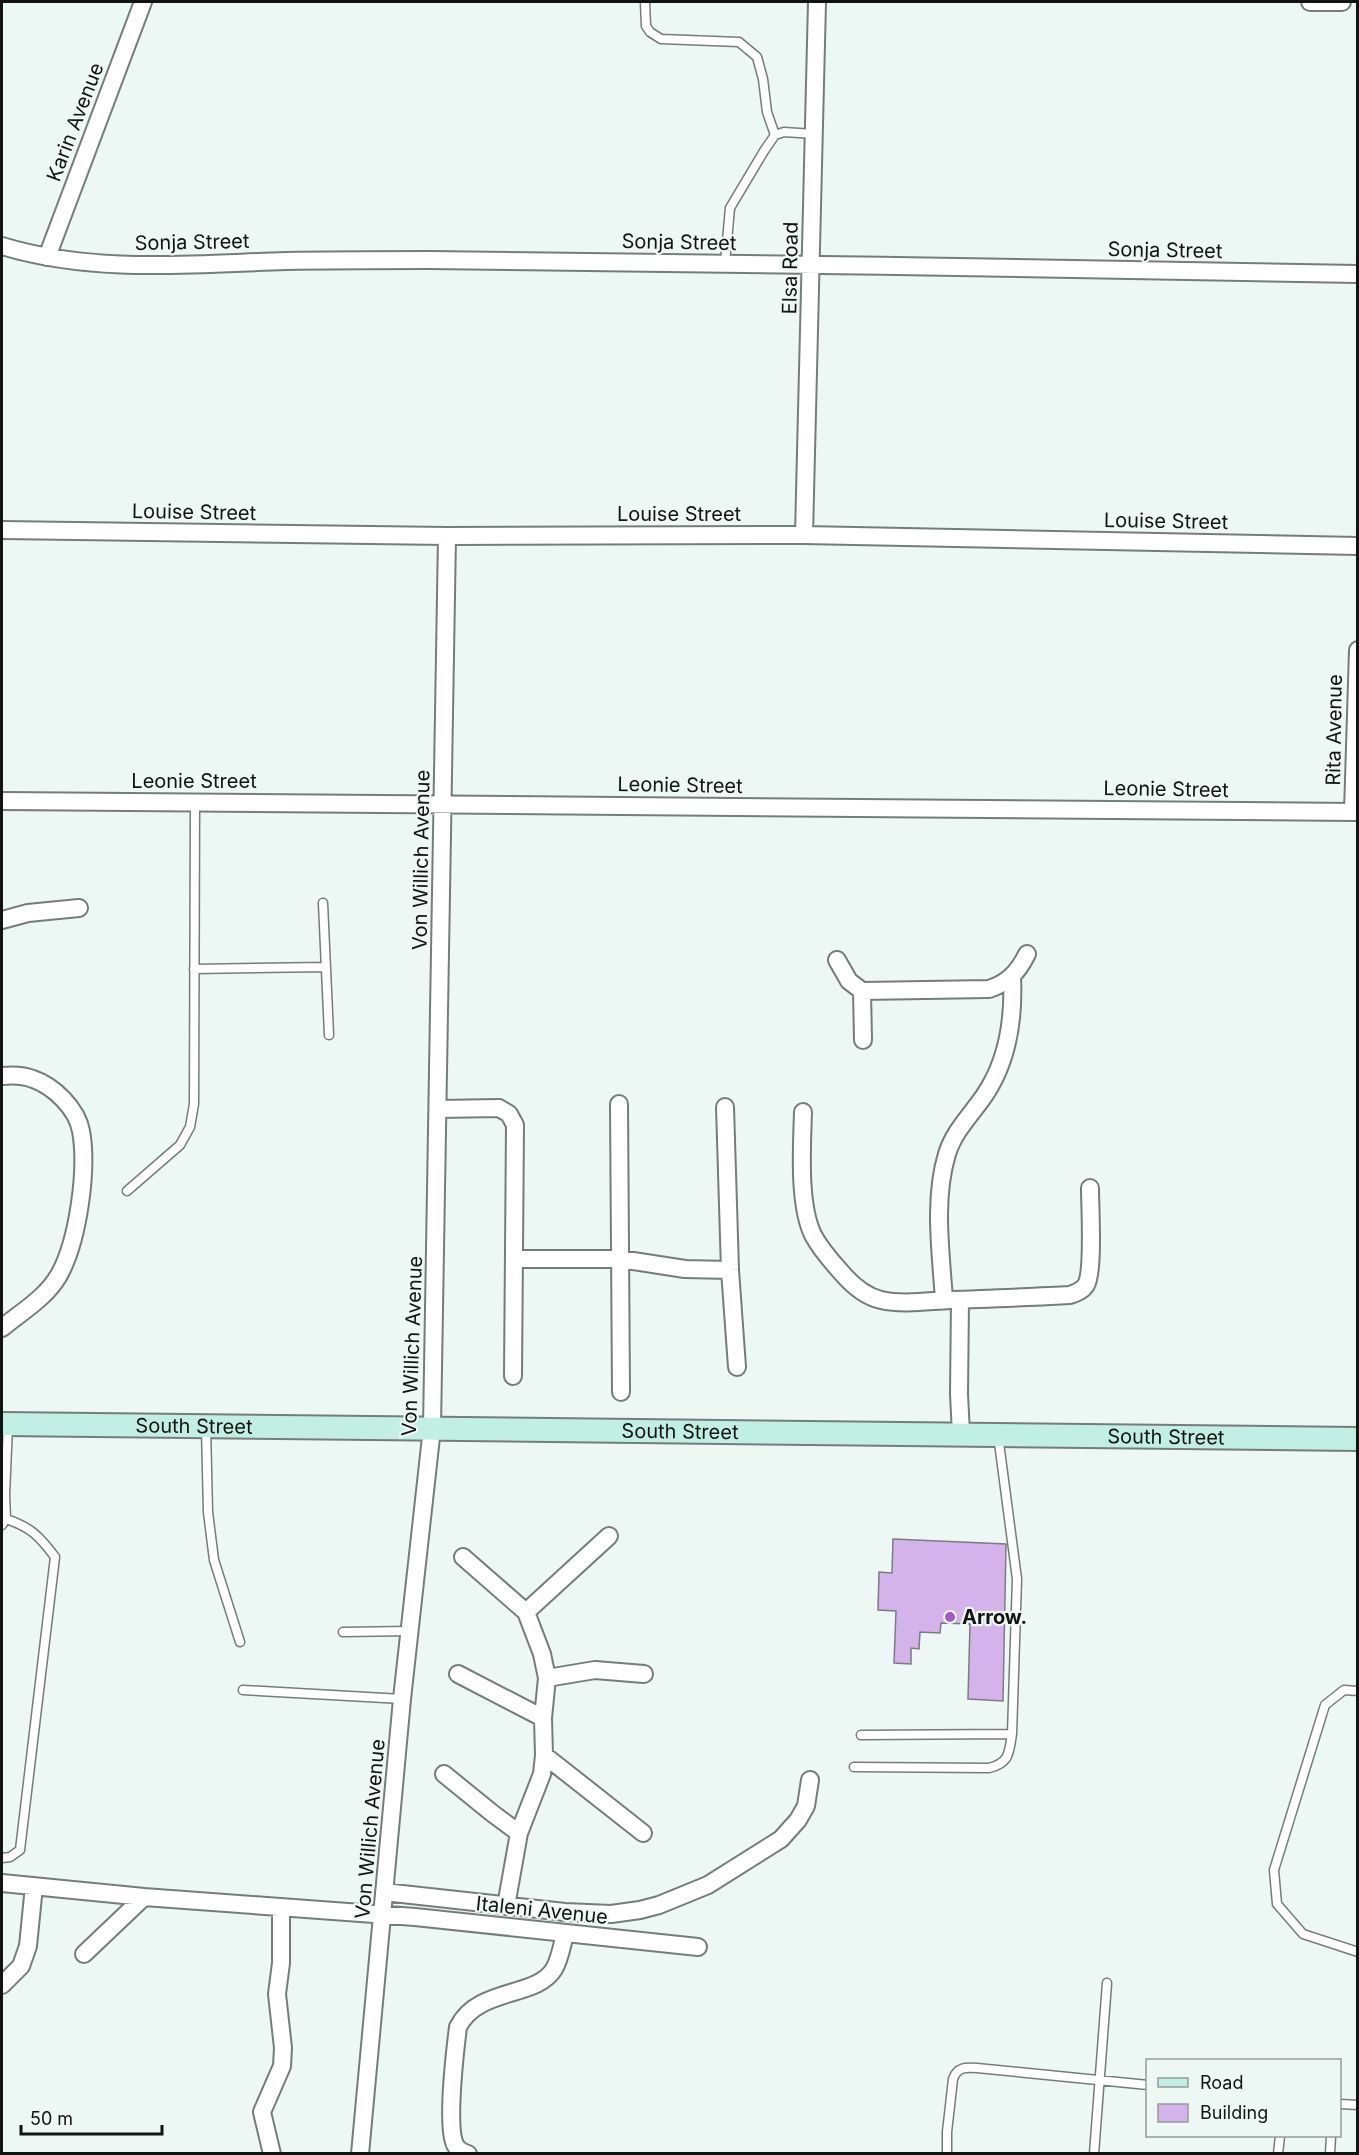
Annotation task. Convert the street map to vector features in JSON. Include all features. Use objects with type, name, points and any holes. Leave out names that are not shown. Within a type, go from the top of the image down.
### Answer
[{"type":"street","name":"Karin Avenue","points":[[47,257],[143,2]]},
{"type":"street","name":"Elsa Road","points":[[804,535],[817,2]]},
{"type":"street","points":[[1310,2],[1342,2]]},
{"type":"street","name":"Sonja Street","points":[[2,246],[47,257],[109,264],[161,266],[366,260],[725,263],[1358,274]]},
{"type":"street","name":"Louise Street","points":[[2,530],[447,537],[804,535],[1358,546]]},
{"type":"street","name":"Von Willich Avenue","points":[[360,2154],[402,1699],[432,1428],[447,537]]},
{"type":"street","name":"Rita Avenue","points":[[1355,812],[1358,650]]},
{"type":"street","name":"Leonie Street","points":[[2,801],[1355,812]]},
{"type":"street","points":[[2,920],[28,913],[79,908]]},
{"type":"street","points":[[837,960],[849,981],[862,991],[989,989],[999,986],[1012,977],[1027,954]]},
{"type":"street","points":[[962,1434],[952,1300],[940,1215],[943,1171],[954,1138],[985,1094],[1000,1065],[1012,1011],[1012,977]]},
{"type":"street","points":[[862,991],[864,1040]]},
{"type":"street","points":[[2,1076],[33,1078],[44,1084],[61,1099],[75,1116],[81,1130],[82,1152],[78,1212],[63,1267],[50,1288],[2,1328]]},
{"type":"street","points":[[619,1104],[621,1392]]},
{"type":"street","points":[[725,1107],[730,1270],[736,1367]]},
{"type":"street","points":[[438,1109],[500,1108],[513,1119],[515,1125],[513,1376]]},
{"type":"street","points":[[803,1112],[802,1165],[808,1219],[813,1234],[830,1259],[851,1282],[863,1293],[880,1300],[904,1302],[1070,1295],[1084,1288],[1090,1268],[1090,1188]]},
{"type":"street","points":[[514,1259],[620,1259],[685,1269],[730,1270]]},
{"type":"street","name":"South Street","points":[[5,1424],[1358,1439]]},
{"type":"street","points":[[526,1612],[609,1536]]},
{"type":"street","points":[[463,1557],[526,1612],[542,1654],[547,1677],[543,1718],[542,1774],[519,1833],[506,1906]]},
{"type":"street","points":[[547,1677],[595,1670],[644,1674]]},
{"type":"street","points":[[458,1674],[543,1718]]},
{"type":"street","points":[[544,1755],[642,1833]]},
{"type":"street","points":[[444,1774],[519,1833]]},
{"type":"street","points":[[384,1892],[565,1912],[611,1914],[640,1910],[680,1898],[708,1885],[781,1839],[790,1831],[806,1806],[810,1780]]},
{"type":"street","name":"Italeni Avenue","points":[[2,1883],[144,1897],[383,1914],[698,1947]]},
{"type":"street","points":[[2,1984],[21,1966],[28,1946],[34,1886]]},
{"type":"street","points":[[84,1954],[144,1897]]},
{"type":"street","points":[[272,2154],[262,2112],[282,2066],[277,1994],[281,1963],[281,1907]]},
{"type":"street","points":[[468,2154],[457,2148],[452,2125],[458,2027],[470,2010],[500,1995],[525,1988],[548,1977],[555,1968],[565,1934]]},
{"type":"lane","points":[[645,2],[646,26],[650,32],[661,39],[739,42],[757,57],[763,79],[767,112],[776,135]]},
{"type":"lane","points":[[725,263],[730,208],[764,150],[776,135],[784,132],[814,134]]},
{"type":"lane","points":[[127,1191],[180,1145],[190,1127],[194,1104],[195,802]]},
{"type":"lane","points":[[323,903],[329,1035]]},
{"type":"lane","points":[[194,969],[325,968]]},
{"type":"lane","points":[[2,1858],[9,1857],[20,1850],[55,1557],[36,1534],[22,1524],[4,1522],[5,1424]]},
{"type":"lane","points":[[206,1426],[208,1512],[214,1560],[240,1642]]},
{"type":"lane","points":[[854,1767],[989,1768],[1004,1762],[1008,1755],[1012,1734],[1017,1579],[998,1435]]},
{"type":"lane","points":[[343,1632],[410,1631]]},
{"type":"lane","points":[[243,1690],[402,1699]]},
{"type":"lane","points":[[1358,1691],[1344,1690],[1325,1705],[1274,1870],[1277,1904],[1303,1934],[1358,1952]]},
{"type":"lane","points":[[861,1735],[1012,1734]]},
{"type":"lane","points":[[1094,2154],[1107,1983]]},
{"type":"lane","points":[[947,2154],[953,2079],[955,2073],[962,2068],[1146,2085]]},
{"type":"lane","points":[[1341,2104],[1358,2105]]},
{"type":"lane","points":[[1278,2154],[1280,2137]]},
{"type":"lane","points":[[1330,2154],[1331,2137]]},
{"type":"building","name":"Arrow.","points":[[893,1539],[1006,1544],[1003,1701],[968,1699],[970,1624],[941,1623],[940,1633],[920,1632],[919,1649],[911,1648],[911,1664],[894,1663],[896,1611],[878,1610],[879,1572],[892,1573]]},
{"type":"place","name":"Arrow.","points":[[950,1617]]}]
